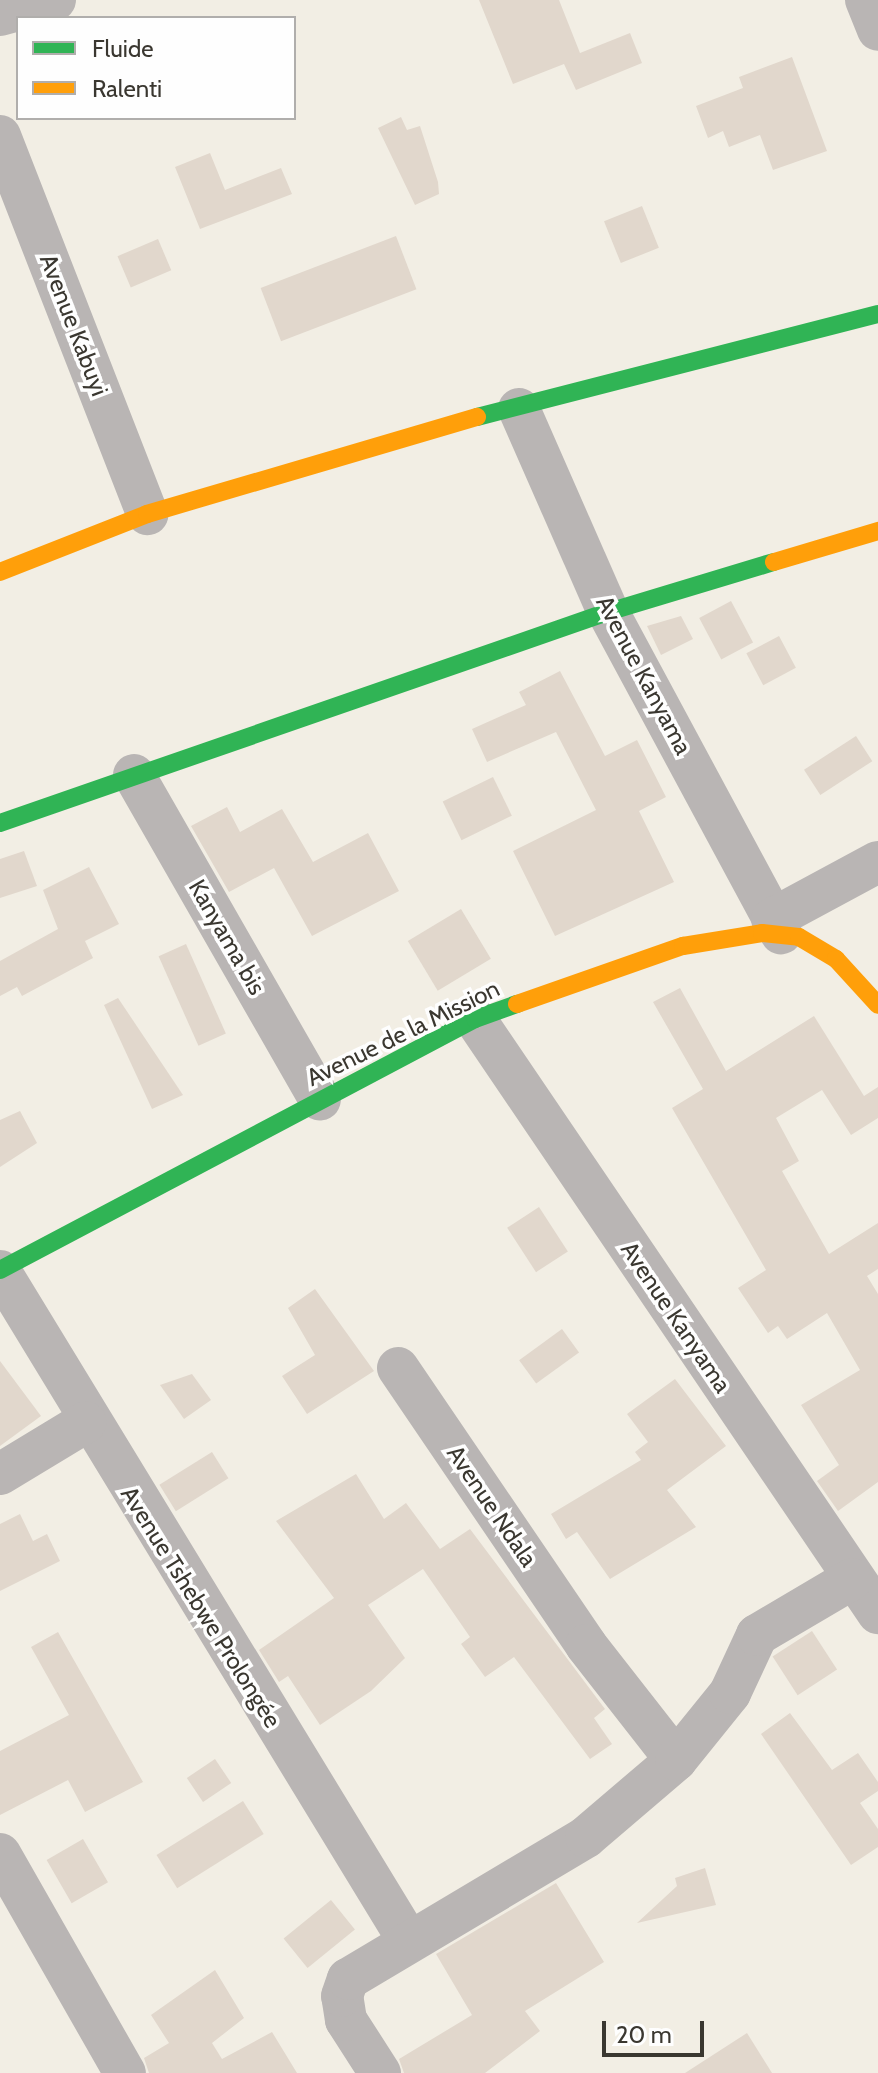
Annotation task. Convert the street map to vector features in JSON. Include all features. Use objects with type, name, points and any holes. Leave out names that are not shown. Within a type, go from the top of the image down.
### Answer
[{"type":"street","points":[[0,15],[55,0]]},
{"type":"street","points":[[866,0],[878,30]]},
{"type":"street","name":"Avenue Kabuyi","points":[[0,136],[147,514]]},
{"type":"street","points":[[0,572],[147,514],[519,409],[660,365],[878,314]]},
{"type":"street","name":"Avenue Kanyama","points":[[519,409],[608,612],[777,926]]},
{"type":"street","points":[[0,823],[608,612],[878,531]]},
{"type":"street","name":"Kanyama bis","points":[[134,775],[320,1100]]},
{"type":"street","points":[[878,862],[777,926],[836,959],[878,1005]]},
{"type":"street","name":"Avenue de la Mission","points":[[0,1270],[475,1019],[683,946],[777,926]]},
{"type":"street","name":"Avenue Kanyama","points":[[475,1019],[852,1579],[878,1613]]},
{"type":"street","name":"Avenue Tshebwe Prolongée","points":[[0,1270],[86,1422],[408,1940]]},
{"type":"street","name":"Avenue Ndala","points":[[398,1368],[586,1645],[676,1760]]},
{"type":"street","points":[[0,1474],[86,1422]]},
{"type":"street","points":[[380,2073],[346,2020],[343,1988],[408,1940],[586,1837],[676,1760],[725,1700],[757,1635],[852,1579]]},
{"type":"street","points":[[0,1854],[125,2073]]},
{"type":"building","points":[[479,0],[559,0],[580,53],[630,33],[642,63],[576,90],[564,64],[513,84]]},
{"type":"building","points":[[792,57],[827,151],[773,170],[760,135],[729,147],[723,131],[708,138],[696,106],[743,88],[739,77]]},
{"type":"building","points":[[401,117],[407,130],[420,126],[438,182],[439,194],[415,205],[378,128]]},
{"type":"building","points":[[210,153],[225,190],[281,168],[292,194],[200,229],[175,167]]},
{"type":"building","points":[[642,206],[659,248],[621,263],[604,221]]},
{"type":"building","points":[[396,236],[416,289],[281,341],[261,288]]},
{"type":"building","points":[[158,239],[171,270],[131,287],[117,256]]},
{"type":"building","points":[[731,601],[753,642],[721,659],[699,618]]},
{"type":"building","points":[[681,616],[693,639],[661,655],[647,626]]},
{"type":"building","points":[[779,636],[796,668],[763,685],[746,653]]},
{"type":"building","points":[[560,671],[605,756],[637,740],[666,797],[639,811],[674,882],[555,936],[513,851],[596,810],[556,732],[487,762],[472,729],[526,705],[519,692]]},
{"type":"building","points":[[856,736],[872,761],[820,795],[804,770]]},
{"type":"building","points":[[493,777],[512,816],[462,840],[443,802]]},
{"type":"building","points":[[227,807],[240,832],[282,809],[313,862],[368,833],[399,891],[312,936],[274,868],[229,892],[191,826]]},
{"type":"building","points":[[24,851],[37,886],[0,898],[0,859]]},
{"type":"building","points":[[89,867],[119,924],[85,941],[93,958],[22,996],[17,987],[0,996],[0,961],[58,929],[43,890]]},
{"type":"building","points":[[461,909],[491,959],[438,991],[408,941]]},
{"type":"building","points":[[186,944],[226,1034],[198,1046],[159,956]]},
{"type":"building","points":[[680,988],[726,1071],[814,1016],[864,1096],[878,1087],[878,1118],[851,1135],[822,1090],[776,1118],[799,1161],[782,1171],[829,1254],[878,1223],[878,1269],[867,1276],[878,1294],[878,1482],[838,1511],[817,1481],[839,1465],[801,1405],[860,1370],[827,1313],[787,1339],[778,1326],[768,1333],[738,1288],[766,1270],[672,1108],[703,1089],[653,1002]]},
{"type":"building","points":[[118,998],[183,1095],[152,1109],[104,1005]]},
{"type":"building","points":[[20,1111],[37,1143],[0,1167],[0,1120]]},
{"type":"building","points":[[539,1207],[568,1251],[536,1272],[507,1228]]},
{"type":"building","points":[[315,1289],[374,1371],[307,1414],[282,1376],[315,1355],[288,1308]]},
{"type":"building","points":[[562,1329],[579,1352],[536,1384],[519,1360]]},
{"type":"building","points":[[0,1361],[41,1416],[0,1446]]},
{"type":"building","points":[[192,1374],[211,1400],[184,1419],[160,1385]]},
{"type":"building","points":[[675,1379],[726,1446],[667,1490],[696,1527],[610,1579],[577,1532],[566,1539],[551,1514],[641,1460],[635,1452],[648,1442],[627,1414]]},
{"type":"building","points":[[212,1452],[228,1478],[176,1511],[159,1485]]},
{"type":"building","points":[[356,1474],[384,1519],[406,1503],[440,1549],[470,1529],[605,1709],[594,1718],[612,1744],[590,1759],[514,1657],[485,1677],[461,1644],[470,1637],[423,1569],[368,1605],[405,1658],[371,1691],[320,1725],[288,1676],[279,1682],[259,1650],[334,1598],[276,1521]]},
{"type":"building","points":[[20,1514],[33,1541],[47,1534],[60,1561],[0,1591],[0,1524]]},
{"type":"building","points":[[812,1631],[837,1670],[798,1695],[773,1657]]},
{"type":"building","points":[[58,1632],[143,1782],[85,1812],[68,1780],[0,1815],[0,1751],[69,1715],[31,1647]]},
{"type":"building","points":[[790,1713],[832,1770],[858,1753],[878,1782],[878,1791],[860,1803],[878,1829],[878,1847],[851,1865],[761,1734]]},
{"type":"building","points":[[215,1759],[231,1783],[203,1802],[187,1778]]},
{"type":"building","points":[[243,1801],[264,1834],[177,1888],[156,1855]]},
{"type":"building","points":[[83,1839],[108,1882],[72,1903],[47,1860]]},
{"type":"building","points":[[705,1868],[716,1905],[637,1923],[677,1886],[675,1878]]},
{"type":"building","points":[[556,1883],[604,1962],[525,2011],[540,2031],[485,2073],[404,2073],[399,2059],[472,2015],[436,1954]]},
{"type":"building","points":[[331,1900],[355,1930],[308,1968],[284,1938]]},
{"type":"building","points":[[215,1970],[244,2018],[212,2043],[222,2059],[272,2032],[297,2073],[149,2073],[144,2058],[169,2043],[151,2015]]},
{"type":"building","points":[[747,2033],[772,2073],[685,2073]]},
{"type":"traffic: fast","points":[[477,417],[878,314]]},
{"type":"traffic: fast","points":[[0,823],[608,612],[774,562]]},
{"type":"traffic: fast","points":[[0,1270],[475,1019],[517,1004]]},
{"type":"traffic: slow","points":[[0,572],[147,514],[477,417]]},
{"type":"traffic: slow","points":[[774,562],[878,531]]},
{"type":"traffic: slow","points":[[517,1004],[683,946],[762,933],[799,937],[836,959],[878,1005]]}]
